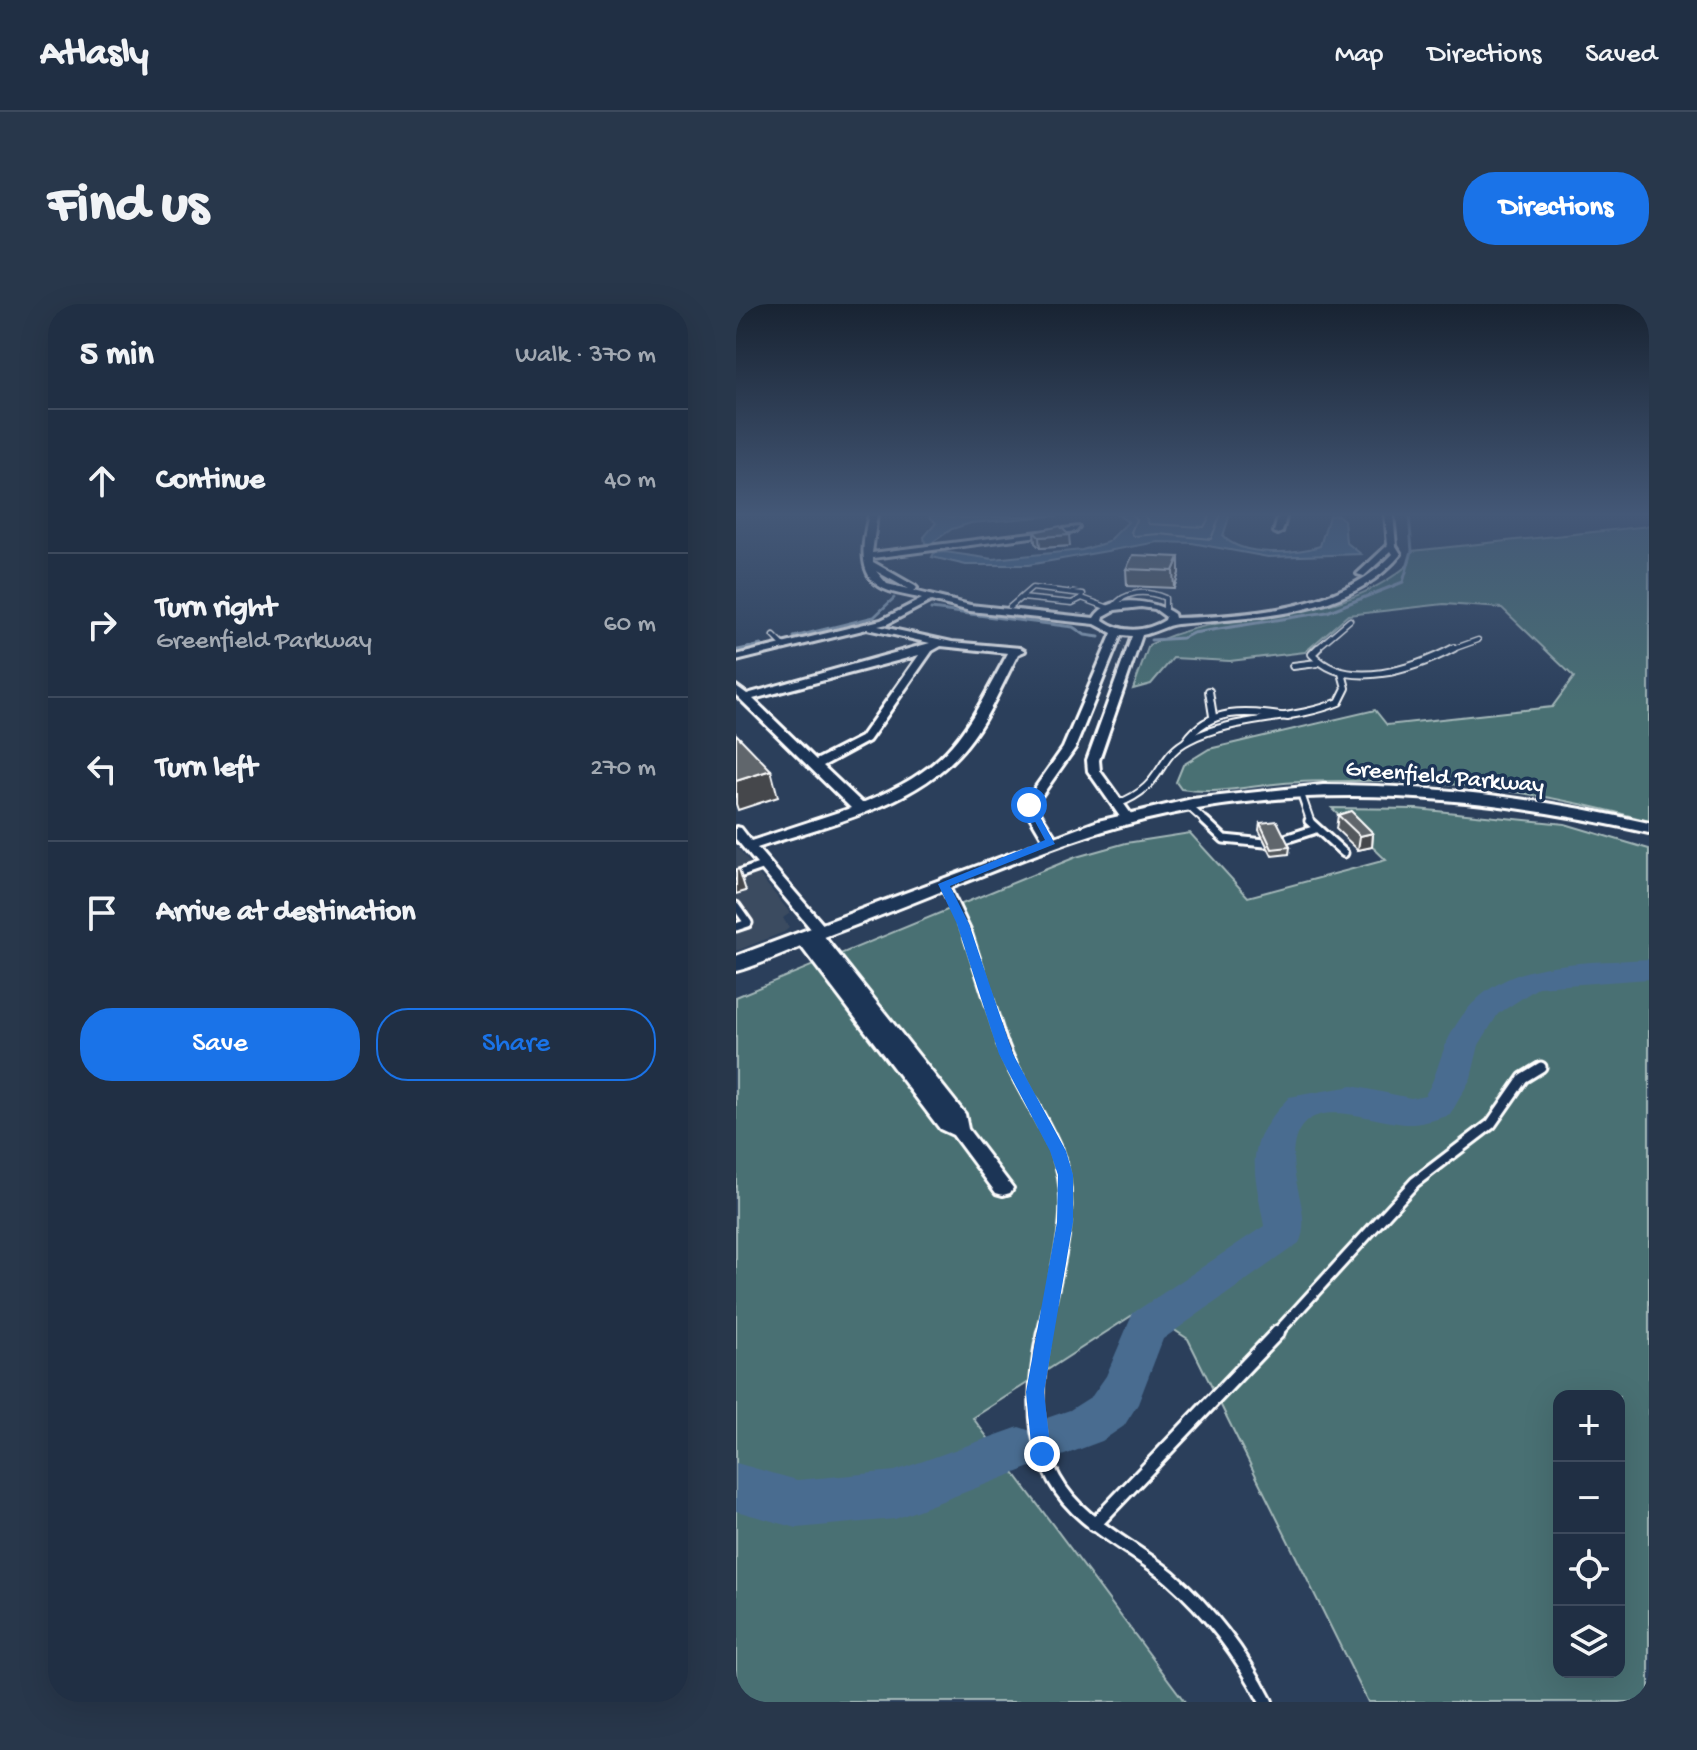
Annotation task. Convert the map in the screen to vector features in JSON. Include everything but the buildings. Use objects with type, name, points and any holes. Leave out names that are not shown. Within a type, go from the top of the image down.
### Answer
[{"type":"main road","name":"Greenfield Parkway","points":[[736,964],[1123,811],[1300,791],[1363,789],[1488,798],[1649,828]]},
{"type":"street","points":[[877,579],[884,586],[927,600],[998,613],[1099,618],[1111,608],[1141,604],[1169,615],[1269,611],[1333,595],[1366,579]]},
{"type":"street","points":[[900,579],[917,590],[1010,607],[1099,618],[1118,631],[1138,633],[1159,629],[1169,615]]},
{"type":"street","points":[[736,658],[884,622],[927,600]]},
{"type":"street","points":[[749,846],[910,785],[954,753],[1017,652],[933,646],[865,627]]},
{"type":"street","points":[[1051,841],[1029,805],[1063,759],[1118,631]]},
{"type":"street","points":[[1123,811],[1094,771],[1093,760],[1138,633]]},
{"type":"street","points":[[740,694],[933,646]]},
{"type":"street","points":[[816,765],[865,739],[933,646]]},
{"type":"street","points":[[740,694],[858,807]]},
{"type":"street","points":[[1063,759],[1093,760]]},
{"type":"street","points":[[736,831],[765,865],[946,1124],[959,1130],[1003,1188]]},
{"type":"lane","points":[[1010,607],[1032,588],[1083,594],[1082,598]]},
{"type":"lane","points":[[1022,598],[1072,603],[1082,598],[1111,608]]},
{"type":"lane","points":[[1317,663],[1312,654],[1314,651],[1350,620]]},
{"type":"lane","points":[[774,636],[785,647]]},
{"type":"lane","points":[[1293,666],[1317,663],[1342,673],[1415,667],[1436,659],[1451,646],[1478,640]]},
{"type":"lane","points":[[1185,742],[1237,727],[1292,718],[1339,702],[1346,688],[1342,673]]},
{"type":"lane","points":[[1209,691],[1213,716]]},
{"type":"lane","points":[[1123,811],[1155,785],[1165,762],[1200,721],[1233,713],[1292,718]]},
{"type":"lane","points":[[1233,713],[1237,727]]},
{"type":"lane","points":[[1300,791],[1302,814],[1313,830],[1344,853]]},
{"type":"lane","points":[[1187,805],[1224,839],[1265,843]]},
{"type":"lane","points":[[1282,840],[1313,830]]},
{"type":"lane","points":[[736,875],[765,865]]},
{"type":"lane","points":[[944,884],[963,924],[1006,1054],[1058,1151],[1065,1175],[1065,1222],[1035,1392],[1036,1422],[1051,1480],[1063,1498],[1094,1525],[1153,1563],[1218,1627],[1266,1702]]},
{"type":"lane","points":[[736,906],[748,923],[736,927]]},
{"type":"lane","points":[[1094,1525],[1313,1295],[1415,1182],[1491,1124],[1513,1089],[1523,1078],[1541,1067]]},
{"type":"shaded area","points":[[736,846],[790,913],[783,918],[789,928],[784,932],[736,951]]},
{"type":"green space","points":[[1387,579],[1649,579],[1649,821],[1539,796],[1427,783],[1318,781],[1207,791],[1181,789],[1176,782],[1183,765],[1209,749],[1375,710],[1387,725],[1552,707],[1574,677],[1502,608],[1444,604],[1348,615],[1305,652],[1230,661],[1173,658],[1151,684],[1133,689],[1149,645],[1180,632],[1213,624],[1314,608],[1347,599]]},
{"type":"green space","points":[[1332,808],[1417,809],[1565,824],[1649,849],[1649,1702],[1368,1702],[1188,1339],[1142,1309],[973,1418],[1185,1702],[736,1702],[736,997],[1076,857],[1126,843],[1190,833],[1248,897],[1386,860]]},
{"type":"waterway","points":[[1151,640],[1183,638],[1193,633],[1327,612],[1404,579]]},
{"type":"waterway","points":[[794,637],[874,617],[894,598]]},
{"type":"waterway","points":[[931,609],[1073,627],[1085,635],[1099,637]]},
{"type":"waterway","points":[[743,650],[761,645]]},
{"type":"waterway","points":[[743,650],[750,648]]},
{"type":"waterway","points":[[736,651],[743,650]]},
{"type":"waterway","points":[[1051,1438],[1086,1425],[1108,1411],[1122,1389],[1148,1326],[1181,1300],[1285,1232],[1272,1163],[1278,1132],[1302,1106],[1352,1099],[1411,1111],[1437,1106],[1454,1078],[1462,1045],[1486,1007],[1532,978],[1649,969]]},
{"type":"waterway","points":[[736,1487],[797,1504],[895,1495],[1019,1449]]},
{"type":"route","points":[[1029,805],[1051,841],[944,884],[963,924],[1006,1054],[1058,1151],[1065,1175],[1065,1222],[1035,1392],[1042,1454]]}]
